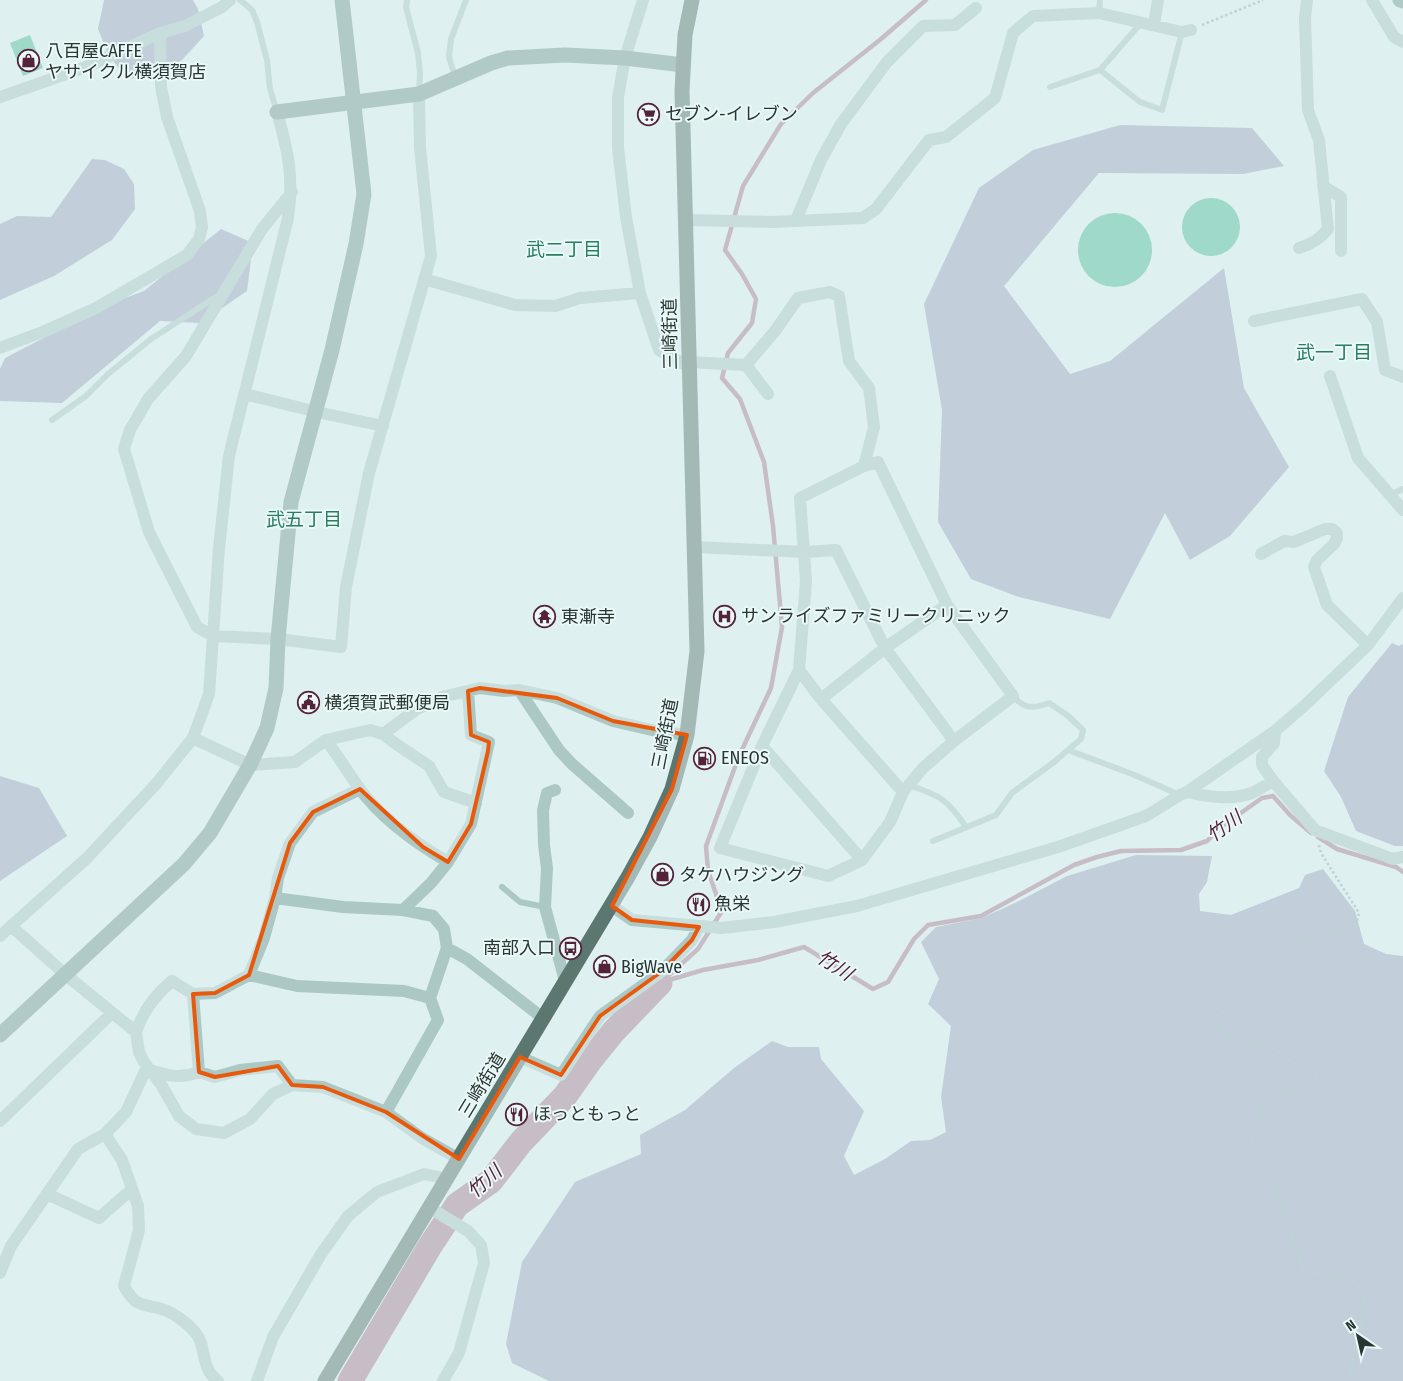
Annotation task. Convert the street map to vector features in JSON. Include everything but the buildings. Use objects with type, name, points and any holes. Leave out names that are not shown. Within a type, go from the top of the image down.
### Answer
[{"type":"main road","name":"三崎街道","points":[[325,1381],[612,906],[650,837],[672,789],[687,735],[697,651],[682,91],[685,35],[692,0]]},
{"type":"street","points":[[0,97],[86,67],[160,33],[185,26],[222,7],[230,0]]},
{"type":"street","points":[[0,1035],[184,864],[210,833],[250,765],[267,728],[276,688],[278,639],[292,502],[316,412],[356,244],[364,194],[342,0]]},
{"type":"street","points":[[643,0],[625,58],[618,97],[618,148],[626,217],[640,293],[659,350],[689,364],[746,365]]},
{"type":"street","points":[[1154,25],[1158,0]]},
{"type":"street","points":[[1299,248],[1321,238],[1328,229],[1319,140],[1308,110],[1306,91],[1305,18],[1307,0]]},
{"type":"street","points":[[1372,0],[1394,36],[1403,42]]},
{"type":"street","points":[[686,220],[771,222],[863,218],[876,209],[929,140],[946,137],[995,98],[1013,33],[1033,16],[1100,6],[1141,24],[1186,31]]},
{"type":"street","points":[[796,220],[821,160],[841,124],[887,62],[923,26],[955,25],[976,8]]},
{"type":"street","points":[[0,348],[45,331],[96,308],[187,255],[199,240],[202,227],[200,211],[167,116],[161,87],[160,33]]},
{"type":"street","points":[[0,936],[87,858],[156,784],[193,738],[209,694],[218,548],[229,456],[288,218],[292,192],[288,149],[277,112],[418,94],[491,63],[508,58],[566,55],[625,58],[683,65]]},
{"type":"street","points":[[292,192],[262,230],[186,356],[148,399],[130,430],[124,449],[149,532],[197,627],[213,636],[278,639],[340,647],[346,587],[369,473],[431,256],[420,148],[418,94]]},
{"type":"street","points":[[1323,186],[1341,197],[1341,251]]},
{"type":"street","points":[[424,279],[515,305],[555,306],[580,298],[640,293]]},
{"type":"street","points":[[746,365],[775,331],[798,298],[830,292],[838,296],[849,361],[870,388],[874,427],[864,466]]},
{"type":"street","points":[[1254,321],[1362,299],[1376,322],[1384,370],[1403,377]]},
{"type":"street","points":[[746,365],[768,394]]},
{"type":"street","points":[[1330,376],[1358,458],[1403,510]]},
{"type":"street","points":[[245,394],[383,426]]},
{"type":"street","points":[[878,462],[947,606],[1013,696],[954,741],[923,768],[906,789],[890,822],[862,860],[828,876],[720,848],[762,746],[799,670],[806,581],[800,498],[864,466],[878,462]]},
{"type":"street","points":[[1261,554],[1284,541],[1294,542],[1325,529],[1332,529],[1337,533],[1334,544],[1317,560],[1314,567],[1327,605],[1368,645]]},
{"type":"street","points":[[694,547],[805,552],[836,550],[885,648],[954,741]]},
{"type":"street","points":[[612,906],[632,920],[699,927],[722,928],[774,922],[857,906],[1058,847],[1146,816],[1274,731],[1304,706],[1368,645],[1403,598]]},
{"type":"street","points":[[821,699],[885,648],[947,606]]},
{"type":"street","points":[[799,670],[821,699],[906,789]]},
{"type":"street","points":[[383,734],[417,709],[442,697],[480,688],[504,691],[519,690],[558,698],[613,721],[656,731],[687,735]]},
{"type":"street","points":[[519,690],[559,750],[572,764],[628,812]]},
{"type":"street","points":[[403,910],[431,884],[448,862],[471,824],[489,742],[471,736],[468,691]]},
{"type":"street","points":[[193,738],[250,765],[296,762],[326,740],[370,730],[383,734],[429,766],[444,792],[476,803]]},
{"type":"street","points":[[1274,731],[1274,743],[1262,757],[1262,765],[1273,781],[1315,830],[1393,859],[1403,857]]},
{"type":"street","points":[[326,740],[360,789],[396,826],[423,848],[448,862]]},
{"type":"street","points":[[762,746],[862,860]]},
{"type":"street","points":[[1183,793],[1204,796],[1237,796],[1251,793],[1273,781]]},
{"type":"street","points":[[360,789],[313,812],[290,843],[278,878],[264,938],[249,975],[215,993],[193,994],[172,981],[158,992],[140,1019],[136,1032],[139,1052],[179,1116],[196,1130],[224,1133],[250,1119],[273,1094],[292,1085],[322,1087],[386,1112],[422,1138],[459,1159]]},
{"type":"street","points":[[555,790],[548,793],[543,810],[546,868],[545,907],[565,981]]},
{"type":"street","points":[[274,898],[343,907],[403,910],[433,916],[444,929],[447,948],[430,998],[438,1020],[386,1112]]},
{"type":"street","points":[[11,926],[66,975],[136,1032]]},
{"type":"street","points":[[520,1057],[560,1075],[600,1016],[661,972],[692,940],[699,927]]},
{"type":"street","points":[[447,948],[467,959],[544,1019]]},
{"type":"street","points":[[249,975],[297,986],[404,991],[430,998]]},
{"type":"street","points":[[193,994],[199,1072]]},
{"type":"street","points":[[0,1121],[112,1013]]},
{"type":"street","points":[[149,1069],[173,1077],[193,1075],[199,1072],[214,1077],[240,1070],[278,1066],[292,1085]]},
{"type":"street","points":[[0,1273],[11,1246],[78,1149],[105,1134],[126,1112],[149,1069]]},
{"type":"street","points":[[105,1134],[122,1160],[138,1206],[139,1230],[124,1286],[130,1297],[137,1304],[167,1310],[193,1330],[202,1343],[205,1361],[210,1372],[218,1381]]},
{"type":"street","points":[[257,1381],[273,1336],[321,1254],[348,1216],[377,1192],[424,1174],[448,1179]]},
{"type":"street","points":[[47,1194],[100,1218],[132,1189]]},
{"type":"street","points":[[430,1208],[468,1231],[481,1245],[484,1263],[459,1353],[443,1381]]},
{"type":"lane","points":[[240,0],[252,10],[257,22],[267,60],[270,89],[277,112]]},
{"type":"lane","points":[[407,0],[406,7],[418,53],[420,74],[418,94]]},
{"type":"lane","points":[[455,79],[449,57],[450,39],[466,0]]},
{"type":"lane","points":[[1050,87],[1100,70],[1141,24]]},
{"type":"lane","points":[[1100,70],[1140,102],[1162,110],[1186,31]]},
{"type":"lane","points":[[52,420],[86,396],[108,374],[151,339],[224,292]]},
{"type":"lane","points":[[1390,495],[1403,489]]},
{"type":"lane","points":[[933,841],[996,815],[1012,793],[1081,739],[1083,730],[1049,703],[1036,708],[1020,704],[1013,696]]},
{"type":"lane","points":[[1068,750],[1183,793]]},
{"type":"lane","points":[[906,789],[934,793],[954,809],[966,827]]},
{"type":"lane","points":[[502,887],[520,902],[545,907]]},
{"type":"path","points":[[1186,31],[1263,0]]},
{"type":"path","points":[[1315,830],[1321,853],[1359,913],[1356,926],[1300,943],[1270,982],[1212,1020],[1224,1036],[1271,1047],[1318,1079],[1260,1099],[1264,1116],[1252,1140],[1267,1165],[1303,1271],[1355,1281],[1366,1303],[1349,1381]]},
{"type":"highlighted area","points":[[480,688],[557,698],[613,721],[687,735],[672,789],[612,906],[632,920],[699,927],[692,940],[661,972],[600,1016],[561,1075],[520,1057],[459,1159],[386,1112],[323,1087],[292,1085],[278,1066],[215,1077],[199,1072],[193,994],[215,993],[249,975],[290,843],[313,812],[360,789],[423,847],[448,862],[471,824],[489,742],[471,735],[468,691]]},
{"type":"shaded area","points":[[104,0],[193,0],[198,9],[204,36],[182,60],[150,79],[127,78],[109,56],[98,29]]},
{"type":"shaded area","points":[[1120,125],[1252,128],[1284,166],[1243,174],[1099,173],[1004,286],[1070,374],[1110,361],[1224,268],[1244,388],[1289,467],[1230,536],[1190,560],[1165,513],[1110,619],[1019,597],[971,579],[938,522],[942,410],[924,304],[979,188],[1033,150]]},
{"type":"shaded area","points":[[92,159],[105,160],[124,169],[134,184],[135,209],[112,240],[54,276],[0,300],[0,224],[17,216],[51,217]]},
{"type":"shaded area","points":[[221,229],[253,243],[247,291],[200,323],[160,321],[62,403],[0,401],[0,369],[5,358],[109,304],[144,291]]},
{"type":"shaded area","points":[[1392,643],[1399,646],[1403,644],[1403,846],[1395,846],[1356,831],[1341,797],[1324,771],[1348,697]]},
{"type":"shaded area","points":[[0,776],[39,788],[67,836],[0,881]]},
{"type":"shaded area","points":[[1136,855],[1212,856],[1207,882],[1199,894],[1200,911],[1231,915],[1299,888],[1305,875],[1323,869],[1355,911],[1364,944],[1386,954],[1403,956],[1403,1381],[549,1381],[512,1363],[506,1344],[522,1262],[575,1182],[641,1154],[640,1135],[685,1110],[734,1068],[772,1041],[788,1047],[819,1047],[821,1059],[864,1111],[844,1156],[854,1175],[885,1159],[911,1141],[930,1140],[946,1132],[941,1097],[951,1026],[928,1004],[939,979],[921,942],[936,927],[982,918],[1067,876]]},
{"type":"waterway","points":[[660,983],[698,949],[722,911],[708,871],[706,846],[739,756],[771,688],[782,627],[773,526],[764,462],[740,399],[722,378],[728,353],[752,323],[756,299],[742,274],[725,250],[743,186],[781,124],[813,93],[881,39],[926,0]]},
{"type":"waterway","name":"竹川","points":[[662,982],[703,970],[758,960],[804,947],[873,989],[888,982],[914,939],[928,925],[981,916],[1074,865],[1097,857],[1121,851],[1181,850],[1207,841],[1221,827],[1262,798],[1273,796],[1290,815],[1311,833]]},
{"type":"waterway","name":"竹川","points":[[1318,837],[1337,849],[1396,867],[1403,872]]},
{"type":"waterway","name":"竹川","points":[[350,1381],[430,1246],[457,1205],[491,1181],[521,1142],[565,1096],[614,1031],[660,983]]},
{"type":"place","name":"八百屋CAFFE ヤサイクル横須賀店","points":[[29,61]]},
{"type":"place","name":"セブン-イレブン","points":[[649,114]]},
{"type":"place","name":"サンライズファミリークリニック","points":[[725,616]]},
{"type":"place","name":"東漸寺","points":[[545,617]]},
{"type":"place","name":"横須賀武郵便局","points":[[308,703]]},
{"type":"place","name":"ENEOS","points":[[705,758]]},
{"type":"place","name":"タケハウジング","points":[[663,875]]},
{"type":"place","name":"魚栄","points":[[698,904]]},
{"type":"place","name":"南部入口","points":[[571,948]]},
{"type":"place","name":"BigWave","points":[[605,967]]},
{"type":"place","name":"ほっともっと","points":[[517,1114]]},
{"type":"district","name":"武二丁目","points":[[564,249]]},
{"type":"district","name":"武一丁目","points":[[1334,352]]},
{"type":"district","name":"武五丁目","points":[[304,519]]}]
